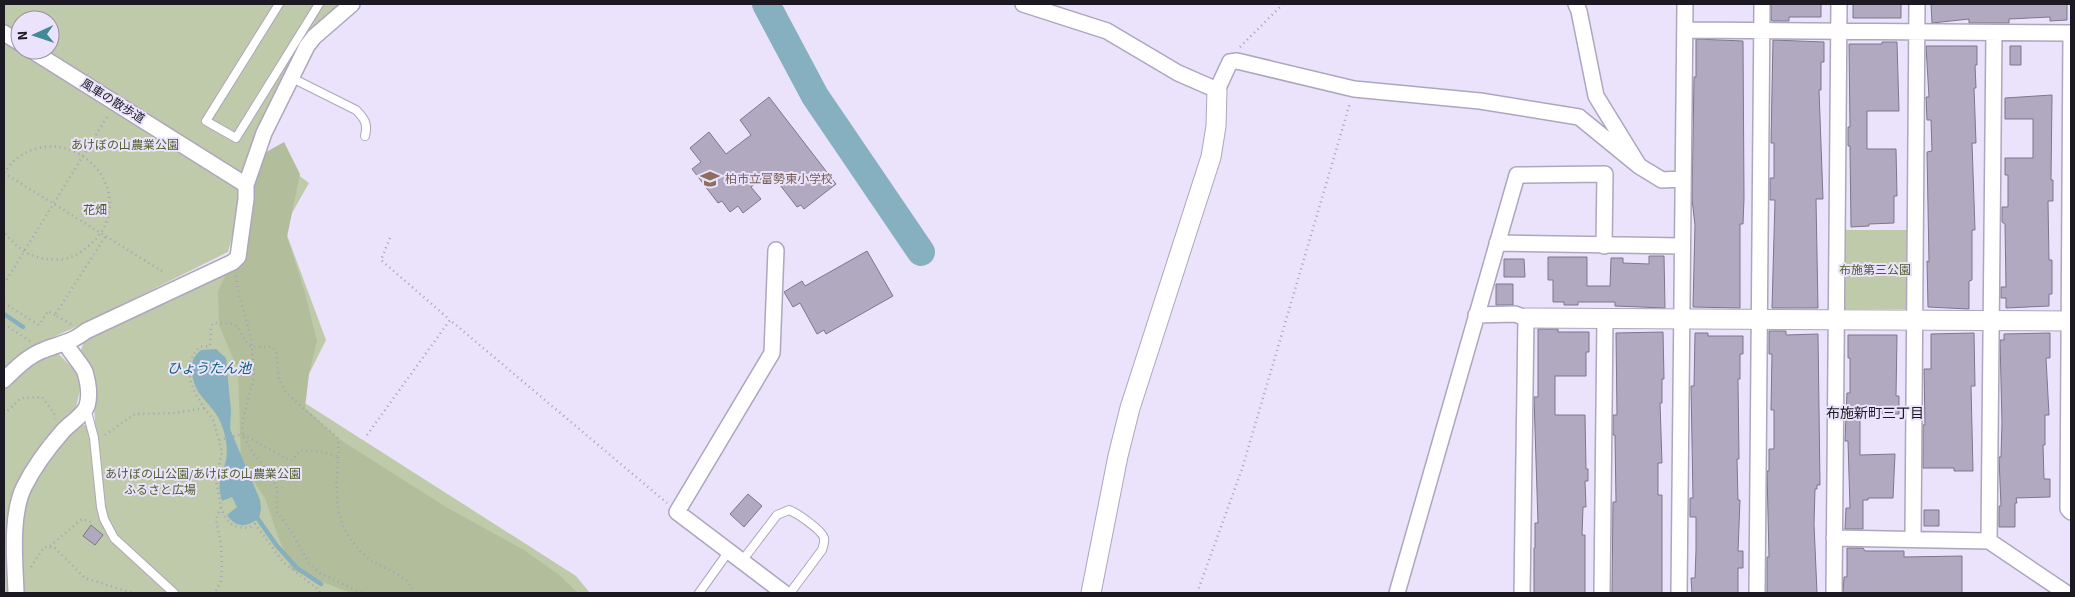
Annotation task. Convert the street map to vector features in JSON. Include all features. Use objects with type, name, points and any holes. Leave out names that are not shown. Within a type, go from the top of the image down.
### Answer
[{"type":"street","points":[[4,380],[13,371],[44,349],[72,340],[86,331],[238,258],[246,199],[246,185],[264,133],[314,36],[352,4]]},
{"type":"street","points":[[1023,4],[1107,31],[1178,73],[1217,90]]},
{"type":"street","points":[[1576,4],[1596,96],[1639,166]]},
{"type":"street","points":[[1680,593],[1682,178],[1685,4]]},
{"type":"street","points":[[1757,593],[1762,4]]},
{"type":"street","points":[[1834,593],[1839,4]]},
{"type":"street","points":[[1913,538],[1917,4]]},
{"type":"street","points":[[1685,30],[2071,33],[2070,464],[2068,509],[2071,512]]},
{"type":"street","points":[[1990,541],[1994,33]]},
{"type":"street","name":"風車の散歩道","points":[[48,60],[246,185]]},
{"type":"street","points":[[1091,593],[1118,456],[1130,408],[1212,156],[1216,126],[1217,90],[1230,62],[1236,61],[1354,89],[1480,101],[1579,116],[1639,166],[1662,180],[1682,178]]},
{"type":"street","points":[[1397,593],[1517,175],[1605,174],[1604,246]]},
{"type":"street","points":[[1497,244],[1682,246]]},
{"type":"street","points":[[776,250],[772,353],[677,512],[784,593]]},
{"type":"street","points":[[1476,315],[1515,314],[1526,318],[2070,321]]},
{"type":"street","points":[[1522,593],[1526,318]]},
{"type":"street","points":[[1602,593],[1605,318]]},
{"type":"street","points":[[16,593],[16,523],[19,501],[24,488],[46,452],[86,408],[88,385],[84,369],[72,356],[72,340]]},
{"type":"street","points":[[1834,538],[1913,538],[1990,541],[2066,593]]},
{"type":"lane","points":[[279,4],[206,121],[236,138],[319,4]]},
{"type":"lane","points":[[292,78],[356,110],[364,118],[367,128],[365,136]]},
{"type":"lane","points":[[266,89],[281,99]]},
{"type":"lane","points":[[86,408],[94,438],[100,507],[104,519],[114,538],[174,593]]},
{"type":"lane","points":[[742,562],[777,515],[789,510],[795,512],[821,532],[824,544],[822,550],[790,593]]},
{"type":"lane","points":[[699,593],[729,551]]},
{"type":"path","points":[[1230,62],[1244,41],[1283,4]]},
{"type":"path","points":[[1196,593],[1242,469],[1354,89]]},
{"type":"path","points":[[4,284],[107,118]]},
{"type":"path","points":[[4,232],[14,245],[24,252],[31,256],[50,260],[70,258],[87,248],[100,234],[108,218],[109,200],[105,182],[96,166],[83,154],[66,147],[48,146],[31,150],[15,159],[4,173],[100,234],[166,273]]},
{"type":"path","points":[[55,315],[105,237]]},
{"type":"path","points":[[390,238],[381,260],[677,512]]},
{"type":"path","points":[[233,262],[239,296],[251,337],[254,377],[243,419],[242,434],[252,452],[269,472],[276,488],[277,512],[287,525],[308,564],[362,593]]},
{"type":"path","points":[[4,302],[39,325],[48,311],[75,326],[72,340]]},
{"type":"path","points":[[367,435],[450,320]]},
{"type":"path","points":[[252,347],[237,325],[232,323],[213,323],[210,346],[199,347],[192,355],[189,364],[194,392],[213,419],[221,439],[222,452],[216,481],[221,507],[224,518],[232,526],[249,528],[255,524],[283,562],[320,591],[319,593]]},
{"type":"path","points":[[4,324],[44,349]]},
{"type":"path","points":[[252,347],[272,346],[276,351],[279,379],[286,393],[338,438],[339,457],[336,478],[336,504],[345,529],[355,546],[371,561],[408,581],[413,593]]},
{"type":"path","points":[[4,414],[20,398],[42,397],[54,413],[58,437]]},
{"type":"path","points":[[94,438],[108,434],[135,414],[176,413],[204,408]]},
{"type":"path","points":[[221,439],[242,434],[291,461],[301,450],[323,452],[339,457]]},
{"type":"path","points":[[215,593],[222,570],[221,545],[216,519],[221,507]]},
{"type":"path","points":[[16,574],[28,572],[44,547],[50,546],[82,519],[93,523],[104,519]]},
{"type":"path","points":[[50,546],[61,553],[85,578],[133,593]]},
{"type":"green space","name":"あけぼの山農業公園","points":[[4,4],[355,4],[309,40],[240,206],[228,252],[89,321],[40,343],[4,372]]},
{"type":"green space","points":[[284,142],[300,174],[287,237],[304,289],[317,341],[309,374],[305,408],[339,439],[446,507],[524,550],[558,574],[578,593],[351,593],[292,570],[265,498],[241,463],[238,370],[219,325],[218,291],[238,248],[259,156]]},
{"type":"green space","name":"あけぼの山公園/あけぼの山農業公園","points":[[265,150],[309,183],[284,227],[326,340],[297,398],[576,576],[590,593],[21,593],[18,517],[43,460],[77,426],[90,424],[95,421],[92,377],[81,350],[86,336],[234,269]]},
{"type":"green space","name":"布施第三公園","points":[[1844,230],[1907,230],[1906,309],[1844,309]]},
{"type":"green space","points":[[54,349],[82,378],[76,408],[43,441],[10,499],[9,593],[4,593],[4,387]]},
{"type":"water","name":"ひょうたん池","points":[[216,349],[226,358],[231,411],[230,429],[260,500],[259,518],[246,525],[234,522],[227,515],[237,507],[232,497],[222,501],[220,479],[227,456],[225,434],[219,418],[197,389],[192,373],[194,357],[201,350]]},
{"type":"building","points":[[1771,4],[1821,4],[1821,17],[1789,17],[1789,21],[1773,21],[1771,20]]},
{"type":"building","points":[[1853,4],[1901,4],[1901,18],[1853,18]]},
{"type":"building","points":[[1931,4],[2067,4],[2067,20],[2050,21],[2050,17],[2009,19],[2009,23],[1969,23],[1969,19],[1932,23]]},
{"type":"building","points":[[1696,39],[1743,41],[1744,198],[1743,224],[1740,224],[1740,308],[1693,307],[1695,225],[1692,199]]},
{"type":"building","points":[[1773,40],[1824,42],[1824,62],[1821,62],[1821,90],[1819,90],[1823,199],[1816,199],[1818,308],[1772,308],[1775,200],[1770,200],[1770,178],[1774,178],[1774,143],[1771,143]]},
{"type":"building","points":[[1882,42],[1897,42],[1899,111],[1867,111],[1867,149],[1896,149],[1897,196],[1894,196],[1894,223],[1851,227],[1850,146],[1848,146],[1848,127],[1850,127],[1849,44],[1882,44]]},
{"type":"building","points":[[1926,46],[1977,46],[1977,65],[1975,65],[1976,88],[1974,88],[1976,143],[1972,143],[1975,230],[1972,230],[1972,280],[1969,281],[1969,309],[1928,307],[1927,152],[1932,151],[1931,120],[1927,120],[1926,97],[1929,97]]},
{"type":"building","points":[[2010,46],[2021,46],[2021,65],[2010,65]]},
{"type":"building","points":[[2052,95],[2051,180],[2053,180],[2053,201],[2048,201],[2049,260],[2052,260],[2052,294],[2049,294],[2049,306],[2006,308],[2006,298],[2001,298],[2001,287],[2006,287],[2005,224],[2002,222],[2002,207],[2008,207],[2008,175],[2005,175],[2005,158],[2033,158],[2033,119],[2005,119],[2005,98]]},
{"type":"building","points":[[769,97],[836,184],[804,209],[801,205],[797,207],[770,172],[751,187],[761,199],[743,213],[738,206],[730,212],[722,201],[718,203],[692,169],[701,162],[690,148],[709,132],[726,154],[751,135],[740,120]]},
{"type":"building","points":[[867,251],[893,296],[826,334],[824,330],[817,334],[800,303],[793,307],[784,292],[802,281],[805,286]]},
{"type":"building","points":[[1649,256],[1664,256],[1665,308],[1615,306],[1615,302],[1578,302],[1578,305],[1564,305],[1564,302],[1553,302],[1553,280],[1548,280],[1548,257],[1587,257],[1587,286],[1610,286],[1611,258],[1623,258],[1623,263],[1649,264]]},
{"type":"building","points":[[1504,259],[1524,259],[1525,277],[1504,277]]},
{"type":"building","points":[[1496,284],[1513,284],[1513,305],[1496,305]]},
{"type":"building","points":[[1538,329],[1558,329],[1558,332],[1589,332],[1589,352],[1586,352],[1586,376],[1555,376],[1555,415],[1585,415],[1588,481],[1585,481],[1586,507],[1583,507],[1582,535],[1585,535],[1585,593],[1534,593],[1535,523],[1538,523],[1534,397],[1538,397]]},
{"type":"building","points":[[1769,331],[1786,331],[1786,335],[1818,334],[1820,485],[1817,485],[1817,489],[1815,489],[1814,524],[1817,593],[1767,593],[1767,557],[1769,557],[1767,471],[1769,471],[1769,449],[1774,449],[1774,410],[1771,410],[1772,354],[1769,354]]},
{"type":"building","points":[[1663,332],[1664,379],[1662,379],[1662,403],[1660,403],[1662,463],[1658,463],[1658,495],[1662,495],[1662,593],[1612,593],[1613,502],[1616,502],[1613,415],[1617,415],[1616,333]]},
{"type":"building","points":[[1695,333],[1708,333],[1708,336],[1743,336],[1743,354],[1740,354],[1740,379],[1738,379],[1739,459],[1737,459],[1738,500],[1740,500],[1738,551],[1743,551],[1743,568],[1738,568],[1738,593],[1692,593],[1691,578],[1695,578],[1696,550],[1696,517],[1690,517],[1690,498],[1693,498],[1691,386],[1694,386]]},
{"type":"building","points":[[1974,333],[1975,386],[1971,386],[1973,471],[1954,471],[1954,468],[1923,468],[1923,425],[1925,425],[1924,369],[1931,369],[1931,334]]},
{"type":"building","points":[[2050,333],[2050,358],[2046,358],[2049,415],[2045,415],[2045,445],[2043,445],[2044,479],[2050,479],[2050,497],[2016,498],[2015,527],[1999,527],[1999,506],[2001,506],[1999,457],[2001,457],[2002,423],[2000,340],[2004,340],[2004,334]]},
{"type":"building","points":[[1848,335],[1897,335],[1896,396],[1899,396],[1899,414],[1860,413],[1860,455],[1895,454],[1893,498],[1868,498],[1868,500],[1863,500],[1863,529],[1845,529],[1846,508],[1850,508],[1848,441],[1845,441],[1847,393],[1850,393]]},
{"type":"building","points":[[748,494],[762,506],[744,527],[730,514]]},
{"type":"building","points":[[1924,510],[1939,510],[1939,526],[1924,526]]},
{"type":"building","points":[[91,525],[103,535],[95,545],[83,536]]},
{"type":"building","points":[[1847,548],[1863,548],[1865,551],[1904,551],[1904,557],[1962,556],[1962,593],[1843,593],[1844,577],[1847,577]]},
{"type":"waterway","points":[[766,4],[815,96],[921,252]]},
{"type":"waterway","points":[[4,314],[23,327]]},
{"type":"waterway","points":[[258,519],[277,546],[297,568],[321,584]]},
{"type":"place","name":"柏市立富勢東小学校","points":[[710,179]]},
{"type":"district","name":"布施新町三丁目","points":[[1875,413]]},
{"type":"park label","name":"花畑","points":[[95,210]]},
{"type":"park label","name":"ふるさと広場","points":[[160,490]]}]
